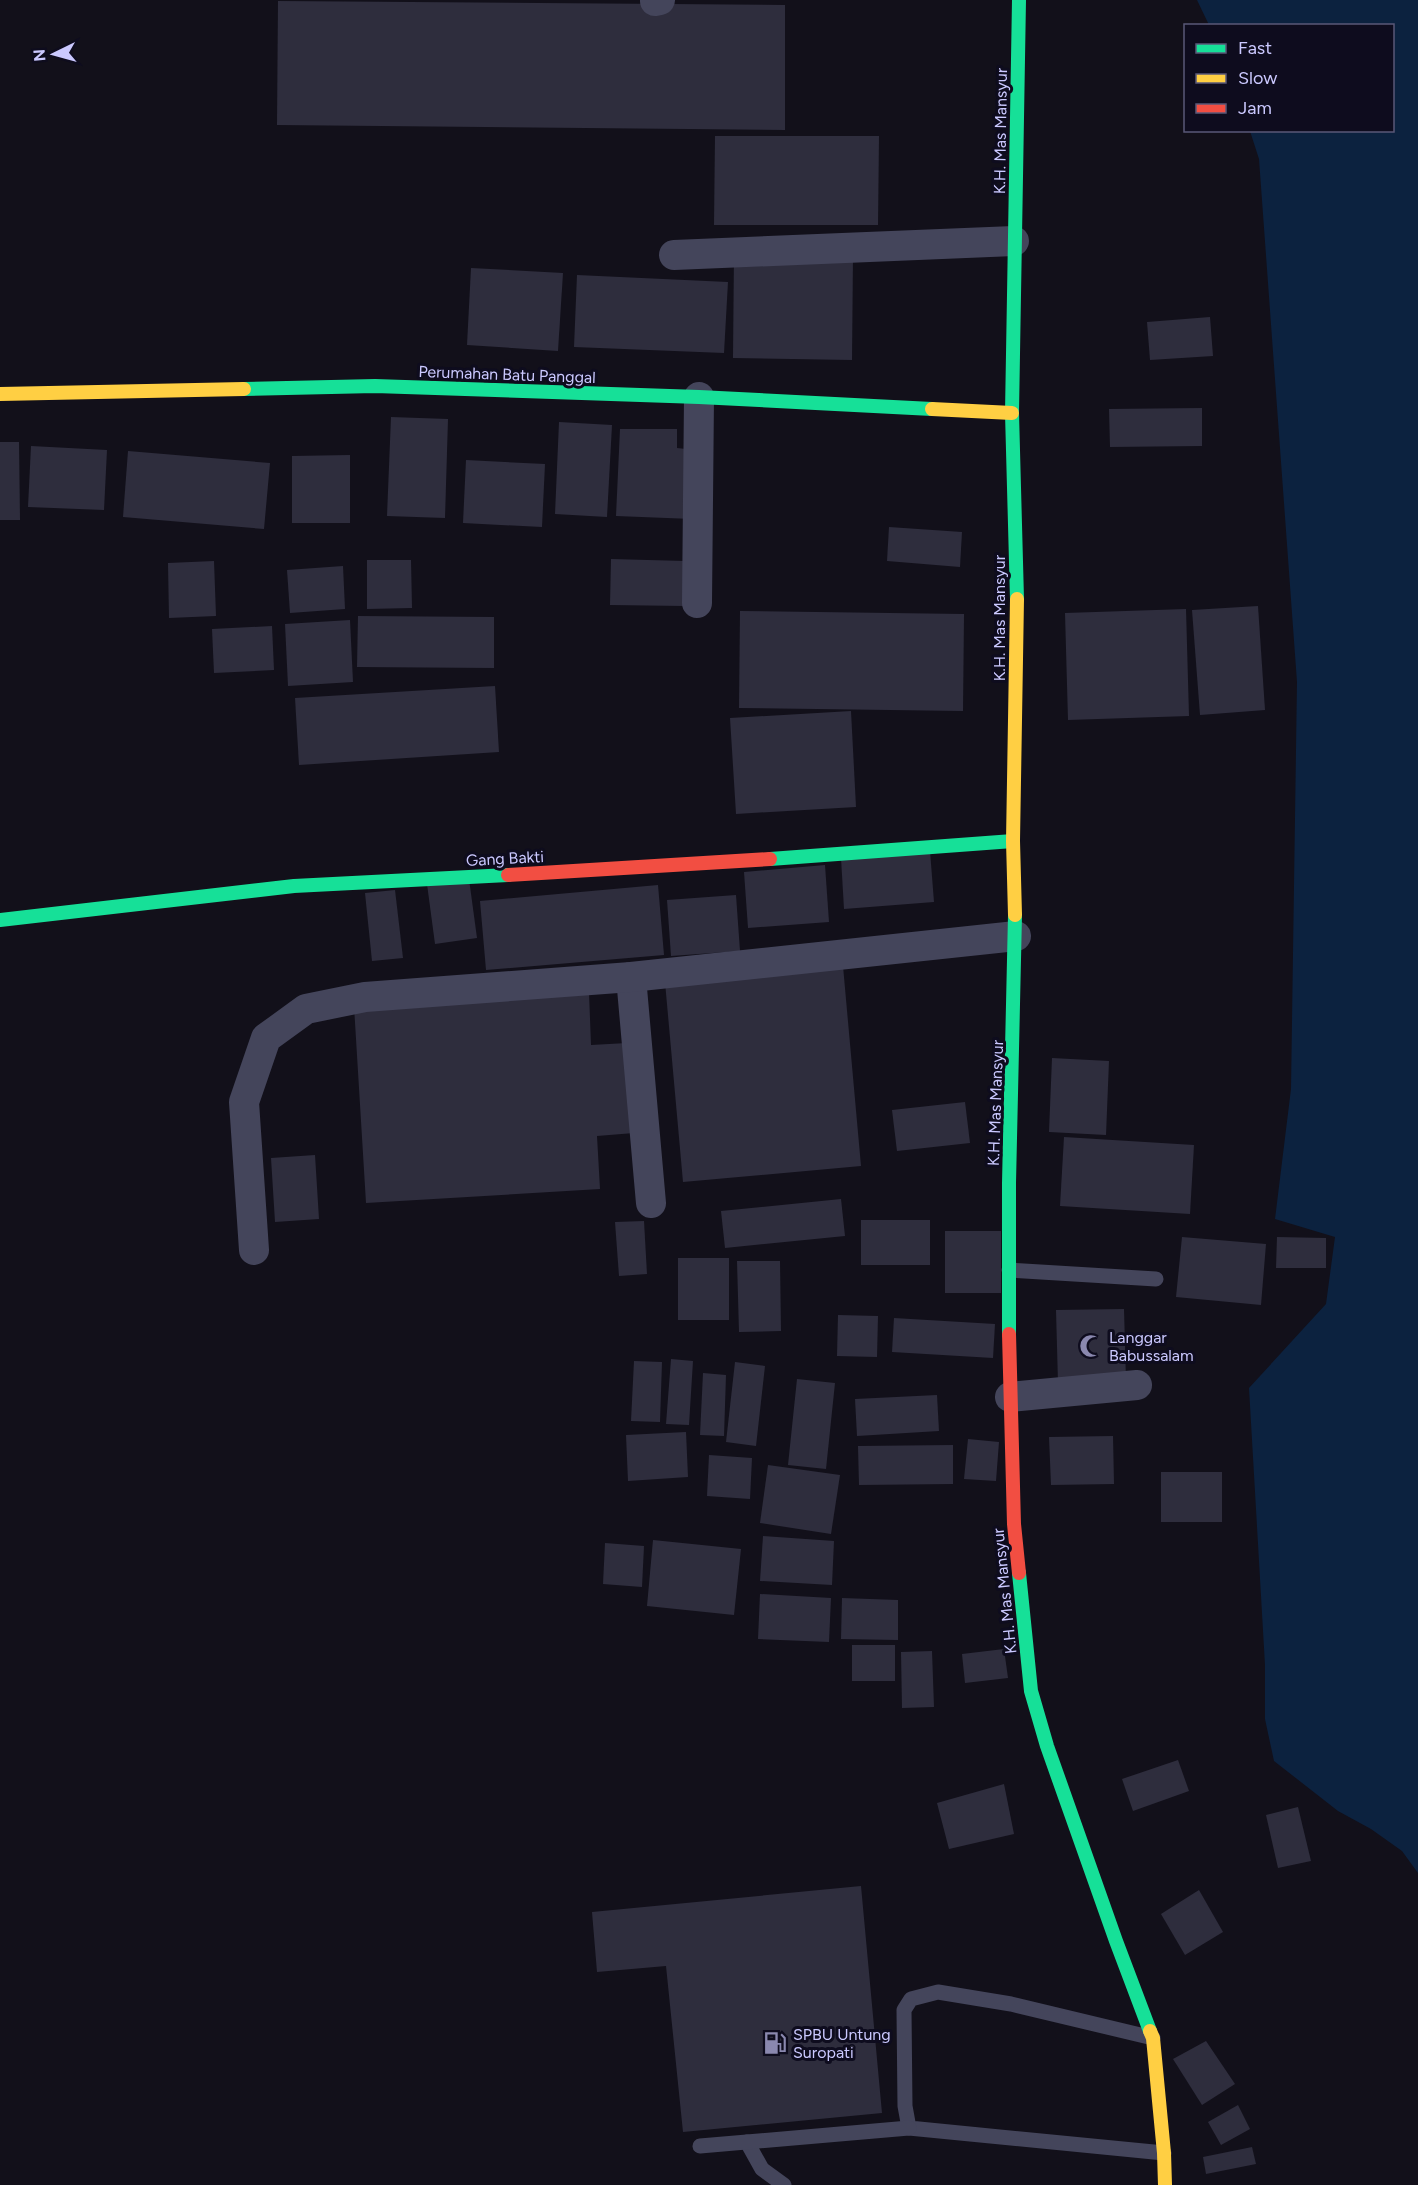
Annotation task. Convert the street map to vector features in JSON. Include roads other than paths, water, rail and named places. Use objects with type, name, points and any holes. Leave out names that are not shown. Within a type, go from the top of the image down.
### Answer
[{"type":"main road","name":"K.H. Mas Mansyur","points":[[1018,0],[1012,413],[1018,633],[1013,841],[1016,936],[1009,1183],[1010,1396],[1014,1524],[1031,1691],[1047,1746],[1153,2038],[1165,2185]]},
{"type":"main road","name":"Perumahan Batu Panggal","points":[[0,394],[375,386],[1012,413]]},
{"type":"main road","name":"Gang Bakti","points":[[0,920],[294,886],[688,865],[1013,841]]},
{"type":"street","points":[[655,1],[660,0]]},
{"type":"street","points":[[674,255],[1014,241]]},
{"type":"street","points":[[697,603],[699,398]]},
{"type":"street","points":[[254,1250],[244,1102],[266,1038],[306,1009],[364,998],[631,977],[1016,936]]},
{"type":"street","points":[[631,977],[651,1203]]},
{"type":"street","points":[[1010,1396],[1137,1385]]},
{"type":"lane","points":[[1009,1270],[1156,1279]]},
{"type":"lane","points":[[909,2128],[905,2106],[904,2010],[911,1999],[938,1992],[1011,2004],[1153,2038]]},
{"type":"lane","points":[[700,2146],[909,2128],[1164,2153]]},
{"type":"lane","points":[[747,2142],[762,2169],[784,2185]]},
{"type":"water","points":[[1197,0],[1418,0],[1418,1873],[1402,1851],[1371,1829],[1338,1811],[1274,1761],[1265,1719],[1265,1665],[1249,1388],[1326,1304],[1335,1237],[1275,1219],[1291,1089],[1297,682],[1259,159],[1250,132],[1394,132],[1394,24],[1209,24]]},
{"type":"place","name":"Langgar Babussalam","points":[[1091,1346]]},
{"type":"place","name":"SPBU Untung Suropati","points":[[775,2043]]}]
